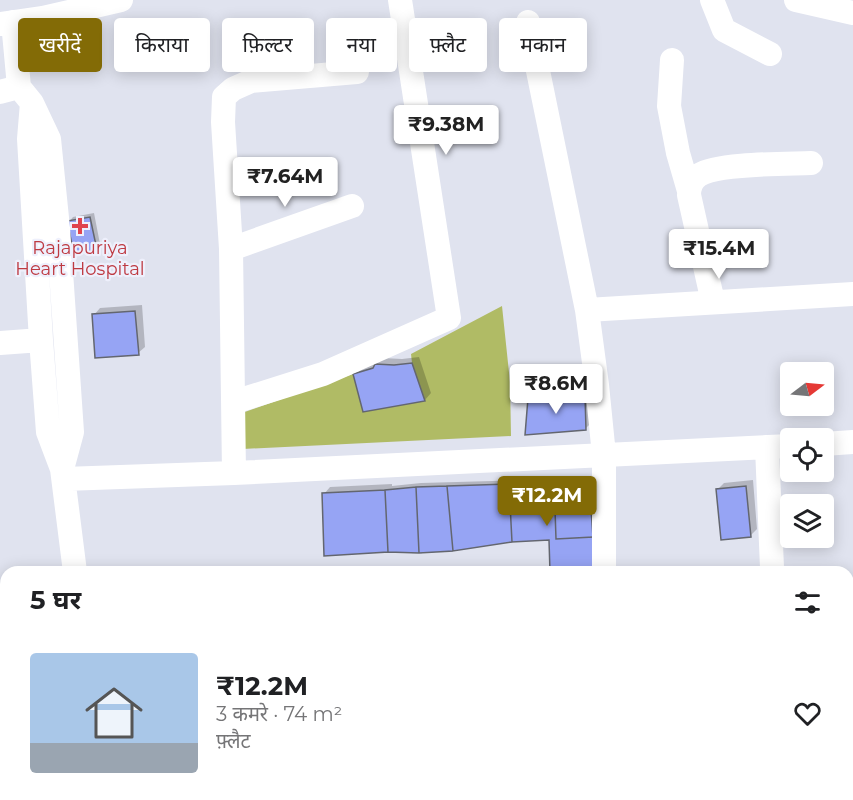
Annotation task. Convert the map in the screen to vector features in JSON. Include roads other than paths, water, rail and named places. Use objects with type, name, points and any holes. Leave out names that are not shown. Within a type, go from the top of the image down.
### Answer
[{"type":"street","points":[[74,566],[63,474],[48,432],[29,140],[17,94],[19,16],[62,14],[121,0]]},
{"type":"street","points":[[234,402],[323,374],[449,318],[400,0]]},
{"type":"street","points":[[712,0],[724,30],[770,54]]},
{"type":"street","points":[[796,0],[853,13]]},
{"type":"street","points":[[672,60],[669,106],[678,153],[689,191]]},
{"type":"street","points":[[234,473],[231,249],[224,97],[233,88],[251,81],[357,72]]},
{"type":"street","points":[[538,72],[587,310],[597,385],[604,455],[604,566]]},
{"type":"street","points":[[17,94],[49,139],[58,228],[72,432],[63,474]]},
{"type":"street","points":[[713,302],[688,195],[690,185],[698,175],[726,167],[811,164]]},
{"type":"street","points":[[231,249],[352,206]]},
{"type":"street","points":[[587,310],[853,294]]},
{"type":"street","points":[[0,343],[41,340]]},
{"type":"street","points":[[834,443],[853,442]]},
{"type":"street","points":[[63,474],[234,473],[779,447],[772,566]]},
{"type":"place","name":"Rajapuriya Heart Hospital","points":[[80,226]]}]
